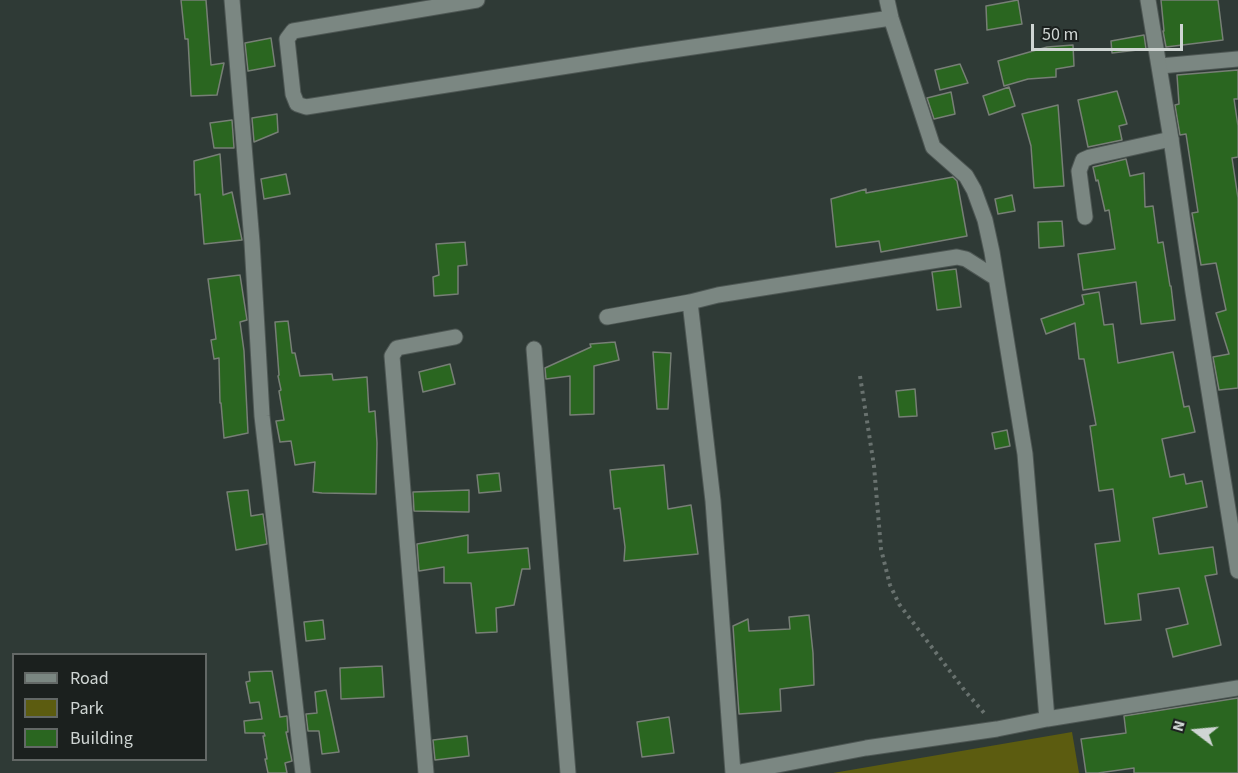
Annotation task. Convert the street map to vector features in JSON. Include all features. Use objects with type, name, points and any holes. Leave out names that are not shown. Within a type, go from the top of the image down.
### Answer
[{"type":"street","points":[[232,0],[252,242],[262,416],[303,773]]},
{"type":"street","points":[[477,0],[293,31],[287,39],[293,94],[297,104],[306,107],[891,18]]},
{"type":"street","points":[[886,0],[933,147],[966,176],[985,220],[1025,454],[1047,719]]},
{"type":"street","points":[[1148,0],[1172,139],[1193,292],[1238,572]]},
{"type":"street","points":[[1160,66],[1238,59]]},
{"type":"street","points":[[1085,217],[1079,171],[1083,160],[1172,139]]},
{"type":"street","points":[[607,317],[718,295],[957,257],[966,259],[996,278]]},
{"type":"street","points":[[690,302],[712,501],[734,773],[866,748],[998,729],[1238,688]]},
{"type":"street","points":[[426,773],[392,356],[397,348],[455,337]]},
{"type":"street","points":[[534,349],[568,773]]},
{"type":"path","points":[[860,376],[874,466],[881,549],[890,585],[898,604],[964,691],[998,729]]},
{"type":"green space","points":[[1072,732],[1079,773],[833,773]]},
{"type":"building","points":[[181,0],[206,0],[211,65],[224,63],[217,95],[191,96],[188,39],[185,39]]},
{"type":"building","points":[[1018,0],[1022,24],[987,30],[986,6]]},
{"type":"building","points":[[1161,0],[1218,0],[1223,40],[1166,47]]},
{"type":"building","points":[[1144,35],[1146,49],[1112,53],[1111,41]]},
{"type":"building","points":[[271,38],[275,66],[248,71],[245,43]]},
{"type":"building","points":[[1073,45],[1074,66],[1056,69],[1056,77],[1028,79],[1004,86],[998,61],[1047,47]]},
{"type":"building","points":[[960,64],[968,83],[940,90],[935,70]]},
{"type":"building","points":[[1238,70],[1238,99],[1234,99],[1238,126],[1238,157],[1232,158],[1238,198],[1238,388],[1219,390],[1213,357],[1229,354],[1216,313],[1226,310],[1216,263],[1201,265],[1192,213],[1198,212],[1186,134],[1180,135],[1175,105],[1179,104],[1177,75]]},
{"type":"building","points":[[1009,87],[1015,106],[989,115],[983,96]]},
{"type":"building","points":[[1117,91],[1127,124],[1119,126],[1122,140],[1088,147],[1078,100]]},
{"type":"building","points":[[951,92],[955,114],[934,119],[927,98]]},
{"type":"building","points":[[1058,105],[1064,186],[1034,188],[1031,146],[1022,114]]},
{"type":"building","points":[[277,114],[278,132],[254,142],[252,118]]},
{"type":"building","points":[[232,120],[234,148],[214,148],[210,123]]},
{"type":"building","points":[[220,154],[223,195],[232,192],[242,240],[204,244],[200,194],[195,195],[194,161]]},
{"type":"building","points":[[1126,159],[1130,176],[1144,173],[1145,207],[1153,206],[1158,243],[1163,242],[1175,320],[1141,324],[1136,282],[1083,290],[1078,254],[1115,249],[1109,210],[1105,211],[1093,167]]},
{"type":"building","points":[[286,174],[290,194],[264,199],[261,179]]},
{"type":"building","points":[[953,177],[957,181],[967,236],[881,252],[879,241],[836,247],[831,199],[866,189],[866,193]]},
{"type":"building","points":[[1012,195],[1015,211],[998,214],[995,199]]},
{"type":"building","points":[[1062,221],[1064,246],[1039,248],[1038,222]]},
{"type":"building","points":[[465,242],[467,265],[458,266],[458,294],[434,296],[433,277],[439,275],[436,244]]},
{"type":"building","points":[[956,269],[961,307],[937,310],[932,272]]},
{"type":"building","points":[[240,275],[247,320],[240,322],[244,351],[248,433],[224,438],[220,403],[219,358],[214,359],[211,340],[216,339],[208,279]]},
{"type":"building","points":[[1099,292],[1104,325],[1113,324],[1118,363],[1173,352],[1184,407],[1189,406],[1195,432],[1162,439],[1170,477],[1184,474],[1186,484],[1202,481],[1207,507],[1153,518],[1159,554],[1213,547],[1217,574],[1205,576],[1221,645],[1173,657],[1166,629],[1188,624],[1179,588],[1138,594],[1141,620],[1105,624],[1095,544],[1120,541],[1113,489],[1099,491],[1090,426],[1096,425],[1084,359],[1079,359],[1075,323],[1046,334],[1041,319],[1084,304],[1082,295]]},
{"type":"building","points":[[288,321],[292,353],[295,353],[300,376],[332,374],[333,380],[367,377],[369,412],[375,411],[376,494],[313,492],[315,462],[295,465],[291,441],[280,442],[276,421],[284,420],[279,391],[281,390],[275,322]]},
{"type":"building","points":[[615,342],[619,360],[594,366],[594,414],[570,415],[570,376],[546,379],[545,368],[591,347],[590,344]]},
{"type":"building","points":[[653,352],[671,353],[668,409],[657,409]]},
{"type":"building","points":[[450,364],[455,384],[423,392],[419,372]]},
{"type":"building","points":[[915,389],[917,416],[899,417],[896,391]]},
{"type":"building","points":[[1007,430],[1010,446],[995,449],[992,433]]},
{"type":"building","points":[[664,465],[668,509],[691,505],[698,554],[624,561],[625,547],[620,508],[614,509],[610,470]]},
{"type":"building","points":[[499,473],[501,491],[479,493],[477,475]]},
{"type":"building","points":[[248,490],[251,516],[263,514],[267,544],[236,550],[227,492]]},
{"type":"building","points":[[469,490],[469,512],[414,511],[413,492]]},
{"type":"building","points":[[468,535],[468,553],[528,548],[530,569],[522,569],[514,605],[496,608],[497,632],[476,633],[471,583],[444,583],[444,567],[419,571],[417,544]]},
{"type":"building","points":[[809,615],[814,685],[780,689],[781,711],[739,714],[733,626],[748,619],[749,631],[790,629],[789,617]]},
{"type":"building","points":[[323,620],[325,639],[306,641],[304,622]]},
{"type":"building","points":[[382,666],[384,697],[341,699],[340,668]]},
{"type":"building","points":[[272,671],[280,717],[287,716],[288,732],[286,732],[292,761],[285,763],[287,773],[268,773],[264,733],[245,733],[244,721],[262,719],[259,702],[250,703],[246,682],[250,681],[249,672]]},
{"type":"building","points":[[326,690],[339,752],[322,754],[319,731],[308,731],[306,714],[317,713],[315,692]]},
{"type":"building","points":[[1238,698],[1238,773],[1134,773],[1134,768],[1086,773],[1081,739],[1126,733],[1124,716]]},
{"type":"building","points":[[669,717],[674,753],[642,757],[637,722]]},
{"type":"building","points":[[467,736],[469,756],[435,760],[433,740]]}]
